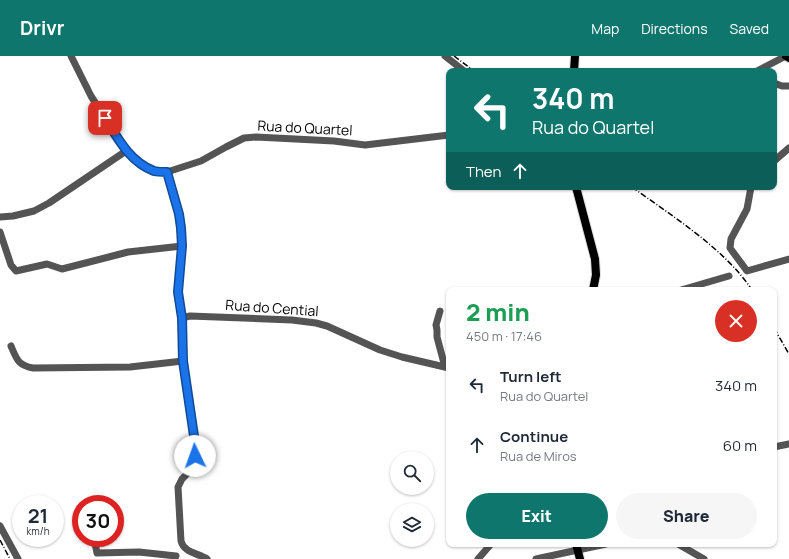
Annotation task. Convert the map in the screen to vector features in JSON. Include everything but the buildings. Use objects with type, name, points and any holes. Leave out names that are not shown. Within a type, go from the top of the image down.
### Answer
[{"type":"main road","points":[[574,68],[576,56]]},
{"type":"main road","points":[[577,190],[583,220],[595,259],[596,275],[594,287]]},
{"type":"main road","points":[[577,547],[580,559]]},
{"type":"street","points":[[71,56],[91,96],[126,151],[155,172],[167,172],[179,214],[182,246],[178,292],[182,318],[183,361],[194,436],[195,456],[192,469],[182,479],[178,486],[181,541],[185,549],[207,559]]},
{"type":"street","points":[[445,56],[460,68]]},
{"type":"street","points":[[763,68],[786,56]]},
{"type":"street","points":[[777,84],[789,86]]},
{"type":"street","name":"Rua do Quartel","points":[[167,172],[201,161],[226,146],[244,138],[326,141],[365,145],[446,135]]},
{"type":"street","points":[[777,158],[789,148]]},
{"type":"street","points":[[0,217],[13,216],[34,211],[49,203],[126,151]]},
{"type":"street","points":[[750,190],[747,209],[738,223],[730,243],[730,248],[747,271],[789,259]]},
{"type":"street","points":[[0,232],[11,265],[16,271],[47,264],[62,269],[128,252],[182,246]]},
{"type":"street","points":[[691,287],[729,276]]},
{"type":"street","points":[[440,311],[436,325],[437,337],[446,365]]},
{"type":"street","name":"Rua do Cential","points":[[182,318],[190,316],[285,320],[316,323],[327,326],[380,350],[446,368]]},
{"type":"street","points":[[11,346],[17,360],[21,364],[33,368],[130,367],[183,361]]},
{"type":"street","points":[[777,446],[789,444]]},
{"type":"street","points":[[0,526],[18,559]]},
{"type":"street","points":[[96,547],[97,553],[139,552],[176,558],[185,549]]},
{"type":"street","points":[[478,559],[488,547]]},
{"type":"street","points":[[536,559],[577,547]]},
{"type":"street","points":[[683,547],[704,559]]},
{"type":"railway","points":[[454,56],[470,68]]},
{"type":"railway","points":[[636,190],[713,247],[741,275],[750,287]]},
{"type":"railway","points":[[777,333],[789,354]]},
{"type":"railway","points":[[0,540],[10,559]]},
{"type":"route","points":[[105,118],[126,151],[155,172],[167,172],[172,186],[181,228],[182,246],[178,292],[182,318],[183,361],[194,436],[195,456]]}]
